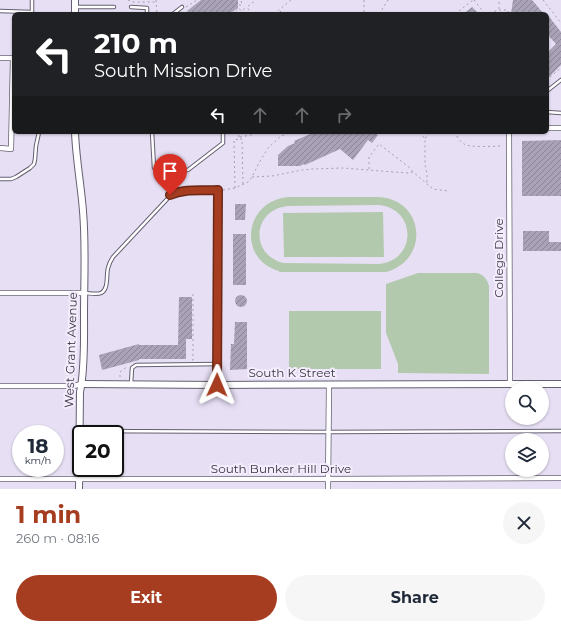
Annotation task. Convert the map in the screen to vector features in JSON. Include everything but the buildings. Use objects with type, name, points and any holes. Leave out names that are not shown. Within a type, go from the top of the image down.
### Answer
[{"type":"street","points":[[75,0],[75,12]]},
{"type":"street","points":[[0,58],[12,58]]},
{"type":"street","points":[[0,148],[11,148],[12,103]]},
{"type":"street","points":[[549,128],[561,128]]},
{"type":"street","name":"West Grant Avenue","points":[[76,134],[85,245],[84,342],[79,425]]},
{"type":"street","name":"College Drive","points":[[509,134],[510,381]]},
{"type":"street","points":[[0,293],[84,293]]},
{"type":"street","name":"South K Street","points":[[0,386],[73,386],[82,384],[505,384]]},
{"type":"street","points":[[328,489],[329,384]]},
{"type":"street","name":"South K Street","points":[[549,384],[561,384]]},
{"type":"street","name":"South Bunker Hill Drive","points":[[0,479],[561,478]]},
{"type":"street","name":"West Grant Avenue","points":[[79,479],[79,489]]},
{"type":"lane","points":[[32,0],[32,12]]},
{"type":"lane","points":[[75,7],[114,7]]},
{"type":"lane","points":[[131,7],[147,8],[147,12]]},
{"type":"lane","points":[[176,12],[182,7]]},
{"type":"lane","points":[[0,11],[16,12]]},
{"type":"lane","points":[[549,89],[561,80]]},
{"type":"lane","points":[[549,112],[561,113]]},
{"type":"lane","points":[[0,179],[11,179],[16,177],[34,164],[39,134]]},
{"type":"lane","points":[[152,134],[154,168],[162,170],[188,170],[223,143],[223,134]]},
{"type":"lane","points":[[84,293],[101,293],[104,290],[107,281],[108,267],[113,256],[170,195],[184,191],[218,190],[217,385]]},
{"type":"lane","points":[[510,264],[516,264]]},
{"type":"lane","points":[[510,316],[516,317]]},
{"type":"lane","points":[[131,384],[132,368],[136,365],[218,364]]},
{"type":"lane","points":[[124,431],[561,431]]},
{"type":"path","points":[[128,0],[133,2],[156,1],[156,12]]},
{"type":"path","points":[[182,7],[188,6],[197,0]]},
{"type":"path","points":[[239,5],[242,5],[241,0]]},
{"type":"path","points":[[249,0],[251,4]]},
{"type":"path","points":[[234,12],[239,8],[241,11],[256,0]]},
{"type":"path","points":[[276,12],[291,0]]},
{"type":"path","points":[[364,0],[364,12]]},
{"type":"path","points":[[380,12],[388,0]]},
{"type":"path","points":[[458,12],[473,0],[483,12]]},
{"type":"path","points":[[499,0],[499,9]]},
{"type":"path","points":[[543,0],[561,23]]},
{"type":"path","points":[[247,7],[251,12]]},
{"type":"path","points":[[493,12],[499,9],[508,10],[508,12]]},
{"type":"path","points":[[550,77],[561,68]]},
{"type":"path","points":[[244,184],[242,139],[239,139],[239,137],[253,134]]},
{"type":"path","points":[[218,190],[234,188],[244,184],[252,177],[258,163],[268,148],[282,136],[287,134]]},
{"type":"path","points":[[421,134],[425,139]]},
{"type":"path","points":[[427,184],[425,139],[428,134]]},
{"type":"path","points":[[455,134],[465,145],[509,146]]},
{"type":"path","points":[[234,188],[234,140],[239,139]]},
{"type":"path","points":[[369,170],[369,157],[379,144],[410,168],[433,189],[448,191]]},
{"type":"path","points":[[252,177],[272,176],[312,169],[343,168],[404,173],[413,172]]},
{"type":"path","points":[[193,291],[193,360]]},
{"type":"path","points":[[120,377],[120,372],[129,365]]},
{"type":"green space","points":[[288,197],[379,197],[394,201],[406,208],[413,219],[416,231],[415,244],[410,256],[400,265],[386,272],[279,272],[266,265],[256,255],[252,243],[251,231],[255,219],[262,209],[273,201]],"holes":[[[379,205],[391,209],[400,215],[406,224],[408,234],[406,245],[400,254],[391,260],[379,264],[283,263],[272,258],[265,251],[260,242],[262,223],[268,215],[276,209],[288,206]]]},
{"type":"green space","points":[[383,212],[384,257],[284,257],[283,213]]},
{"type":"green space","points":[[418,273],[477,273],[486,279],[489,286],[489,374],[398,373],[398,364],[386,333],[386,284]]},
{"type":"green space","points":[[289,311],[381,311],[381,369],[289,369]]},
{"type":"route","points":[[170,195],[184,191],[218,190],[217,385]]}]
